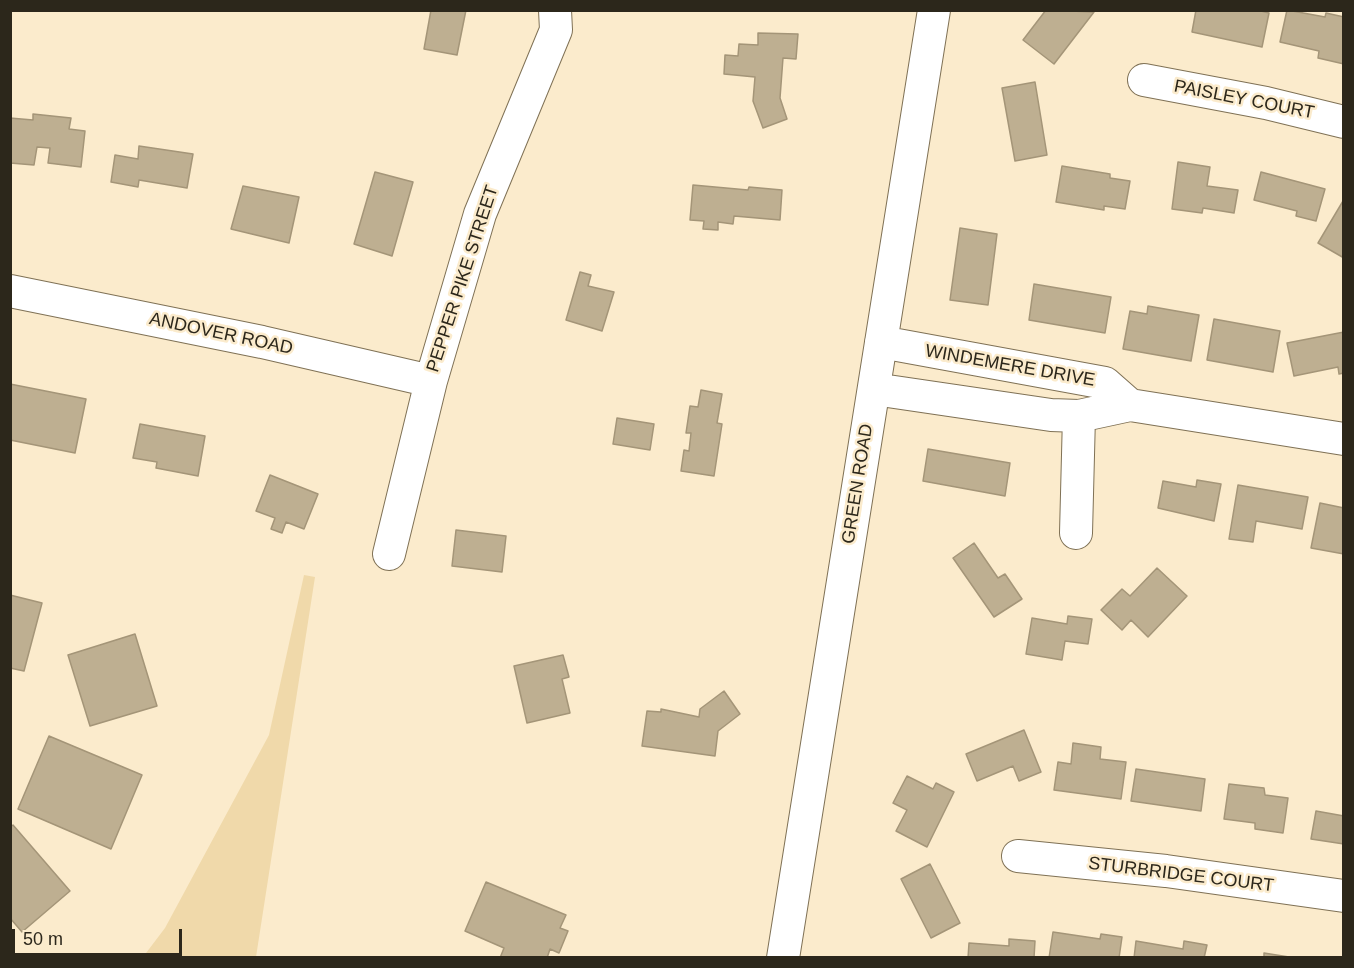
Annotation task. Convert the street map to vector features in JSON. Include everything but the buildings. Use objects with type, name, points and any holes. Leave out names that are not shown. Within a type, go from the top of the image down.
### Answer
[{"type":"street","name":"PEPPER PIKE STREET","points":[[389,554],[431,381],[480,214],[556,30],[555,10]]},
{"type":"street","name":"GREEN ROAD","points":[[783,957],[934,10]]},
{"type":"street","name":"PAISLEY COURT","points":[[1144,80],[1266,102],[1344,122]]},
{"type":"street","name":"ANDOVER ROAD","points":[[10,291],[262,342],[431,381]]},
{"type":"street","name":"WINDEMERE DRIVE","points":[[881,342],[1105,383],[1130,405]]},
{"type":"street","name":"WINDEMERE DRIVE","points":[[874,388],[1051,415],[1079,416],[1130,405],[1344,439]]},
{"type":"street","points":[[1076,533],[1079,416]]},
{"type":"street","name":"STURBRIDGE COURT","points":[[1018,856],[1166,871],[1344,896]]},
{"type":"shaded area","points":[[304,575],[315,577],[256,957],[143,957],[165,928],[269,735]]}]
